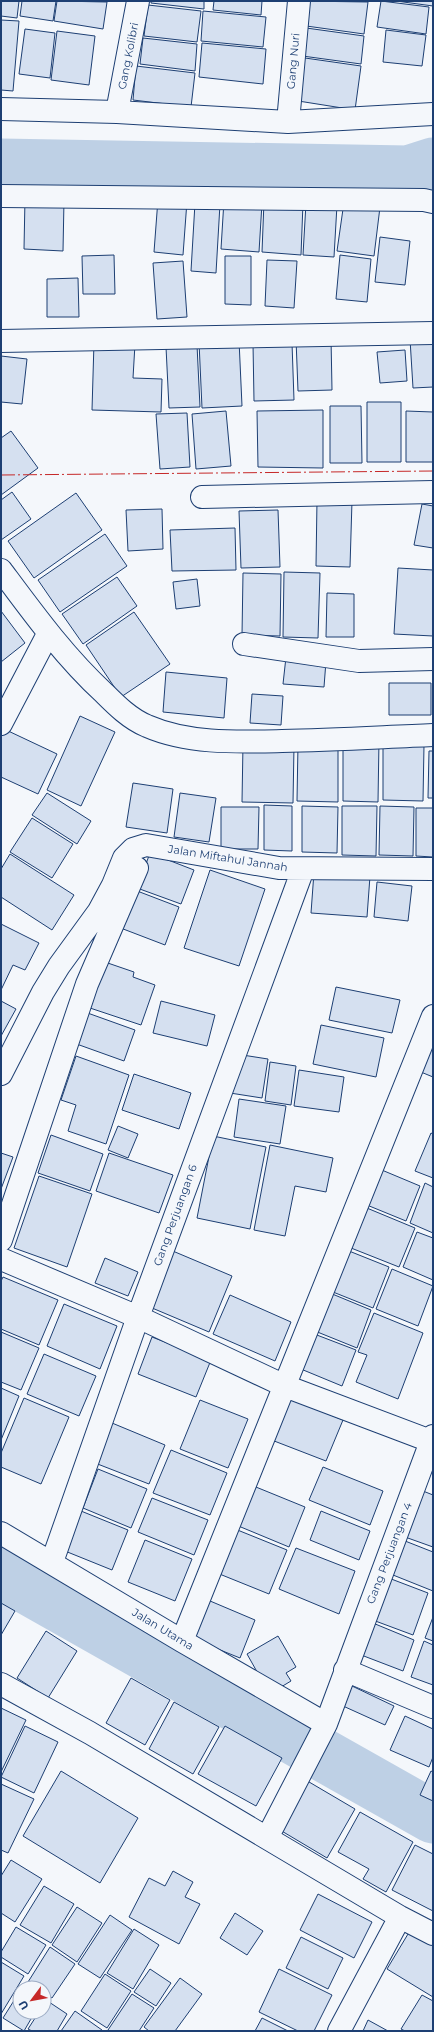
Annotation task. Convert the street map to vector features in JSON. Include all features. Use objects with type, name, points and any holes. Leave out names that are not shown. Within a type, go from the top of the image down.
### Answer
[{"type":"street","name":"Gang Kolibri","points":[[117,112],[138,1]]},
{"type":"street","name":"Gang Nuri","points":[[288,122],[298,1]]},
{"type":"street","points":[[1,109],[117,112],[288,122],[433,114]]},
{"type":"street","points":[[1,196],[424,200],[433,202]]},
{"type":"street","points":[[1,341],[433,333]]},
{"type":"street","points":[[202,497],[433,492]]},
{"type":"street","points":[[1,570],[48,634],[95,685],[122,711],[146,726],[176,734],[205,739],[250,741],[433,735]]},
{"type":"street","points":[[1,724],[48,634]]},
{"type":"street","points":[[244,644],[359,661],[433,659]]},
{"type":"street","points":[[1,1074],[55,972],[99,911],[113,885],[124,858],[132,849],[146,845]]},
{"type":"street","points":[[1,1240],[87,984],[146,845]]},
{"type":"street","name":"Jalan Miftahul Jannah","points":[[146,845],[244,863],[303,869],[369,867],[433,869]]},
{"type":"street","name":"Gang Perjuangan 6","points":[[52,1562],[138,1317],[303,869]]},
{"type":"street","points":[[182,1641],[433,1016]]},
{"type":"street","points":[[1,1260],[138,1317],[285,1386],[432,1440]]},
{"type":"street","name":"Gang Perjuangan 4","points":[[267,1838],[323,1730],[432,1440]]},
{"type":"street","name":"Jalan Utama","points":[[1,1533],[52,1562],[182,1641],[323,1730]]},
{"type":"street","points":[[345,1670],[433,1707]]},
{"type":"street","points":[[1,1684],[90,1733],[400,1917],[433,1934]]},
{"type":"street","points":[[339,2031],[400,1917]]},
{"type":"building","points":[[1,1],[19,1],[17,18],[1,16]]},
{"type":"building","points":[[22,1],[56,1],[53,21],[20,16]]},
{"type":"building","points":[[57,1],[107,2],[103,29],[54,21]]},
{"type":"building","points":[[151,1],[204,1],[204,9],[151,3]]},
{"type":"building","points":[[214,1],[262,1],[261,15],[213,10]]},
{"type":"building","points":[[302,1],[368,2],[364,34],[299,25]]},
{"type":"building","points":[[381,1],[429,7],[426,34],[377,27]]},
{"type":"building","points":[[396,1],[433,1],[433,6]]},
{"type":"building","points":[[148,5],[201,11],[197,42],[144,36]]},
{"type":"building","points":[[203,11],[266,17],[263,47],[201,41]]},
{"type":"building","points":[[1,20],[19,21],[13,91],[1,90]]},
{"type":"building","points":[[299,27],[364,36],[361,64],[295,55]]},
{"type":"building","points":[[25,29],[55,33],[50,78],[19,74]]},
{"type":"building","points":[[386,30],[426,35],[422,66],[383,62]]},
{"type":"building","points":[[57,31],[95,36],[89,85],[51,80]]},
{"type":"building","points":[[143,38],[197,44],[195,71],[140,64]]},
{"type":"building","points":[[202,43],[266,49],[263,84],[199,77]]},
{"type":"building","points":[[298,57],[361,66],[355,110],[292,100]]},
{"type":"building","points":[[136,66],[195,73],[191,107],[133,100]]},
{"type":"building","points":[[25,198],[64,200],[63,251],[24,249]]},
{"type":"building","points":[[158,199],[187,201],[183,255],[154,252]]},
{"type":"building","points":[[224,200],[262,203],[259,252],[221,249]]},
{"type":"building","points":[[264,201],[303,203],[301,255],[262,252]]},
{"type":"building","points":[[344,202],[380,207],[374,256],[337,251]]},
{"type":"building","points":[[195,203],[220,204],[216,273],[191,271]]},
{"type":"building","points":[[306,203],[337,205],[334,257],[303,255]]},
{"type":"building","points":[[380,237],[410,241],[405,285],[375,282]]},
{"type":"building","points":[[114,255],[115,294],[83,294],[82,256]]},
{"type":"building","points":[[340,255],[371,259],[367,302],[336,299]]},
{"type":"building","points":[[225,256],[251,256],[251,305],[225,304]]},
{"type":"building","points":[[267,260],[297,261],[294,308],[265,306]]},
{"type":"building","points":[[183,261],[187,317],[157,319],[153,263]]},
{"type":"building","points":[[78,278],[79,317],[47,317],[47,279]]},
{"type":"building","points":[[331,338],[332,390],[298,391],[296,339]]},
{"type":"building","points":[[433,338],[433,387],[413,388],[410,339]]},
{"type":"building","points":[[239,340],[242,406],[202,408],[199,342]]},
{"type":"building","points":[[94,342],[135,344],[133,378],[162,379],[161,412],[92,410]]},
{"type":"building","points":[[292,343],[294,400],[254,401],[253,344]]},
{"type":"building","points":[[197,345],[200,407],[169,408],[166,347]]},
{"type":"building","points":[[405,350],[407,381],[380,383],[377,352]]},
{"type":"building","points":[[1,356],[27,359],[22,404],[1,402]]},
{"type":"building","points":[[367,402],[401,402],[401,462],[367,462]]},
{"type":"building","points":[[330,406],[361,406],[362,463],[330,463]]},
{"type":"building","points":[[323,410],[323,468],[258,467],[257,411]]},
{"type":"building","points":[[226,411],[231,466],[196,469],[192,414]]},
{"type":"building","points":[[406,411],[433,412],[433,462],[406,462]]},
{"type":"building","points":[[187,413],[190,467],[160,469],[156,414]]},
{"type":"building","points":[[11,431],[38,468],[1,495],[1,438]]},
{"type":"building","points":[[12,492],[31,519],[1,540],[1,500]]},
{"type":"building","points":[[76,493],[102,530],[34,578],[8,541]]},
{"type":"building","points":[[317,500],[352,501],[350,567],[316,566]]},
{"type":"building","points":[[422,504],[433,506],[433,548],[414,545]]},
{"type":"building","points":[[162,509],[163,549],[128,551],[126,510]]},
{"type":"building","points":[[278,510],[280,567],[241,568],[239,511]]},
{"type":"building","points":[[235,528],[236,570],[172,571],[170,530]]},
{"type":"building","points":[[105,534],[127,566],[60,612],[38,580]]},
{"type":"building","points":[[398,568],[433,570],[433,636],[394,634]]},
{"type":"building","points":[[284,572],[320,573],[318,638],[283,637]]},
{"type":"building","points":[[243,573],[281,574],[280,636],[242,635]]},
{"type":"building","points":[[117,577],[137,606],[83,644],[62,614]]},
{"type":"building","points":[[197,579],[200,606],[176,609],[173,582]]},
{"type":"building","points":[[327,593],[354,594],[354,637],[326,637]]},
{"type":"building","points":[[1,611],[25,643],[1,662]]},
{"type":"building","points":[[134,612],[170,664],[121,697],[86,645]]},
{"type":"building","points":[[286,657],[326,661],[324,687],[283,684]]},
{"type":"building","points":[[166,672],[227,678],[224,718],[163,712]]},
{"type":"building","points":[[389,683],[431,683],[431,715],[389,715]]},
{"type":"building","points":[[252,694],[283,696],[281,725],[250,723]]},
{"type":"building","points":[[80,716],[115,732],[81,806],[47,790]]},
{"type":"building","points":[[4,729],[57,754],[38,794],[1,777],[1,736]]},
{"type":"building","points":[[343,739],[379,740],[378,802],[343,801]]},
{"type":"building","points":[[243,744],[294,746],[293,803],[242,802]]},
{"type":"building","points":[[298,744],[338,744],[338,802],[297,801]]},
{"type":"building","points":[[383,744],[424,745],[423,801],[383,800]]},
{"type":"building","points":[[429,751],[433,751],[433,798],[428,798]]},
{"type":"building","points":[[133,783],[173,789],[167,833],[126,827]]},
{"type":"building","points":[[47,793],[91,821],[77,844],[32,815]]},
{"type":"building","points":[[180,793],[216,798],[209,842],[174,837]]},
{"type":"building","points":[[264,805],[292,806],[292,851],[264,850]]},
{"type":"building","points":[[302,806],[338,807],[337,853],[302,852]]},
{"type":"building","points":[[342,806],[377,806],[376,856],[342,855]]},
{"type":"building","points":[[380,806],[414,807],[413,856],[379,855]]},
{"type":"building","points":[[221,807],[259,807],[258,849],[221,849]]},
{"type":"building","points":[[416,808],[433,808],[433,857],[416,856]]},
{"type":"building","points":[[32,818],[73,844],[52,878],[10,852]]},
{"type":"building","points":[[150,853],[194,870],[181,904],[137,888]]},
{"type":"building","points":[[10,854],[74,895],[52,930],[1,897],[1,869]]},
{"type":"building","points":[[210,870],[265,889],[239,966],[184,948]]},
{"type":"building","points":[[314,872],[370,876],[367,917],[311,913]]},
{"type":"building","points":[[377,882],[412,886],[408,921],[374,917]]},
{"type":"building","points":[[132,889],[179,907],[165,945],[118,927]]},
{"type":"building","points":[[1,924],[39,943],[25,970],[13,965],[1,990]]},
{"type":"building","points":[[99,960],[134,972],[133,977],[155,985],[141,1025],[84,1006]]},
{"type":"building","points":[[336,987],[400,1000],[392,1033],[329,1020]]},
{"type":"building","points":[[1,1001],[16,1009],[1,1036]]},
{"type":"building","points":[[161,1001],[215,1015],[207,1046],[153,1033]]},
{"type":"building","points":[[82,1011],[135,1030],[124,1061],[71,1042]]},
{"type":"building","points":[[321,1025],[384,1038],[376,1077],[313,1064]]},
{"type":"building","points":[[433,1037],[433,1077],[416,1070]]},
{"type":"building","points":[[236,1054],[268,1059],[262,1098],[230,1093]]},
{"type":"building","points":[[76,1056],[129,1075],[106,1144],[68,1131],[76,1105],[61,1100]]},
{"type":"building","points":[[270,1062],[296,1066],[291,1105],[265,1101]]},
{"type":"building","points":[[299,1070],[344,1077],[339,1112],[294,1106]]},
{"type":"building","points":[[134,1074],[191,1093],[179,1129],[122,1110]]},
{"type":"building","points":[[239,1099],[286,1106],[280,1144],[234,1137]]},
{"type":"building","points":[[118,1126],[138,1134],[128,1158],[108,1150]]},
{"type":"building","points":[[431,1133],[433,1134],[433,1178],[415,1171]]},
{"type":"building","points":[[51,1135],[103,1154],[90,1191],[38,1173]]},
{"type":"building","points":[[213,1136],[266,1147],[250,1229],[197,1218]]},
{"type":"building","points":[[270,1145],[333,1158],[326,1192],[295,1186],[285,1236],[254,1230]]},
{"type":"building","points":[[1,1153],[13,1157],[1,1189]]},
{"type":"building","points":[[109,1153],[173,1175],[159,1213],[96,1191]]},
{"type":"building","points":[[377,1168],[420,1186],[406,1221],[362,1203]]},
{"type":"building","points":[[39,1176],[92,1194],[67,1267],[14,1248]]},
{"type":"building","points":[[425,1183],[433,1187],[433,1233],[410,1223]]},
{"type":"building","points":[[362,1206],[415,1228],[399,1267],[346,1246]]},
{"type":"building","points":[[417,1232],[433,1238],[433,1280],[403,1267]]},
{"type":"building","points":[[168,1249],[232,1276],[209,1332],[145,1305]]},
{"type":"building","points":[[344,1249],[389,1267],[373,1308],[328,1290]]},
{"type":"building","points":[[105,1258],[138,1272],[128,1296],[95,1283]]},
{"type":"building","points":[[392,1269],[433,1286],[418,1326],[376,1309]]},
{"type":"building","points":[[3,1277],[58,1300],[39,1345],[1,1329],[1,1281]]},
{"type":"building","points":[[325,1291],[371,1310],[357,1348],[310,1329]]},
{"type":"building","points":[[230,1295],[291,1322],[275,1361],[213,1334]]},
{"type":"building","points":[[64,1304],[117,1326],[100,1369],[47,1346]]},
{"type":"building","points":[[374,1313],[423,1333],[398,1399],[356,1382],[367,1355],[358,1352]]},
{"type":"building","points":[[1,1332],[39,1348],[21,1390],[1,1382]]},
{"type":"building","points":[[309,1332],[356,1350],[342,1386],[296,1367]]},
{"type":"building","points":[[152,1337],[211,1360],[196,1397],[138,1374]]},
{"type":"building","points":[[44,1354],[96,1376],[79,1416],[27,1394]]},
{"type":"building","points":[[1,1388],[19,1396],[1,1440]]},
{"type":"building","points":[[286,1397],[343,1420],[326,1461],[269,1439]]},
{"type":"building","points":[[24,1398],[69,1417],[41,1484],[1,1467],[1,1453]]},
{"type":"building","points":[[200,1400],[248,1419],[228,1468],[180,1449]]},
{"type":"building","points":[[112,1423],[165,1445],[149,1484],[95,1463]]},
{"type":"building","points":[[171,1450],[227,1473],[210,1515],[153,1493]]},
{"type":"building","points":[[323,1467],[383,1491],[370,1525],[309,1500]]},
{"type":"building","points":[[98,1469],[147,1489],[131,1528],[83,1508]]},
{"type":"building","points":[[251,1485],[305,1507],[289,1547],[236,1525]]},
{"type":"building","points":[[423,1491],[433,1495],[433,1547],[405,1537]]},
{"type":"building","points":[[152,1498],[208,1520],[194,1555],[138,1532]]},
{"type":"building","points":[[76,1509],[128,1530],[112,1570],[60,1549]]},
{"type":"building","points":[[321,1511],[370,1531],[359,1560],[310,1540]]},
{"type":"building","points":[[235,1529],[287,1550],[269,1594],[217,1573]]},
{"type":"building","points":[[400,1539],[433,1552],[433,1591],[388,1573]]},
{"type":"building","points":[[145,1540],[192,1559],[175,1601],[128,1582]]},
{"type":"building","points":[[296,1548],[355,1571],[339,1614],[279,1589]]},
{"type":"building","points":[[386,1577],[428,1593],[413,1635],[370,1619]]},
{"type":"building","points":[[203,1598],[255,1620],[240,1658],[188,1637]]},
{"type":"building","points":[[1,1603],[15,1611],[1,1635]]},
{"type":"building","points":[[433,1617],[433,1641],[425,1638]]},
{"type":"building","points":[[368,1621],[414,1640],[403,1671],[356,1653]]},
{"type":"building","points":[[46,1631],[77,1651],[48,1698],[17,1678]]},
{"type":"building","points":[[278,1636],[296,1667],[286,1673],[291,1681],[276,1690],[265,1686],[247,1654]]},
{"type":"building","points":[[424,1641],[433,1645],[433,1685],[411,1677]]},
{"type":"building","points":[[131,1678],[170,1700],[145,1745],[106,1723]]},
{"type":"building","points":[[352,1686],[394,1706],[385,1725],[343,1706]]},
{"type":"building","points":[[174,1702],[219,1727],[193,1774],[149,1749]]},
{"type":"building","points":[[1,1708],[26,1720],[1,1772]]},
{"type":"building","points":[[405,1716],[433,1729],[433,1757],[429,1767],[390,1750]]},
{"type":"building","points":[[25,1726],[58,1742],[34,1793],[1,1777]]},
{"type":"building","points":[[225,1726],[282,1758],[256,1806],[198,1774]]},
{"type":"building","points":[[61,1771],[138,1818],[100,1883],[23,1836]]},
{"type":"building","points":[[431,1771],[433,1772],[433,1801],[420,1795]]},
{"type":"building","points":[[304,1779],[355,1809],[327,1858],[275,1827]]},
{"type":"building","points":[[1,1784],[34,1799],[8,1853],[1,1850]]},
{"type":"building","points":[[360,1812],[413,1842],[386,1892],[363,1879],[369,1869],[338,1852]]},
{"type":"building","points":[[415,1845],[433,1854],[433,1911],[392,1890]]},
{"type":"building","points":[[11,1860],[42,1879],[15,1922],[1,1913],[1,1876]]},
{"type":"building","points":[[173,1871],[193,1882],[185,1897],[200,1904],[179,1944],[129,1917],[149,1878],[165,1886]]},
{"type":"building","points":[[44,1886],[74,1904],[51,1943],[20,1925]]},
{"type":"building","points":[[318,1894],[372,1922],[354,1958],[300,1930]]},
{"type":"building","points":[[77,1907],[102,1923],[77,1962],[52,1945]]},
{"type":"building","points":[[235,1913],[263,1931],[247,1955],[220,1938]]},
{"type":"building","points":[[110,1915],[132,1930],[100,1978],[78,1964]]},
{"type":"building","points":[[16,1927],[46,1945],[28,1974],[1,1957],[1,1952]]},
{"type":"building","points":[[134,1929],[159,1945],[133,1989],[107,1973]]},
{"type":"building","points":[[411,1929],[433,1942],[433,1997],[387,1969]]},
{"type":"building","points":[[301,1937],[343,1958],[328,1989],[286,1968]]},
{"type":"building","points":[[50,1947],[75,1964],[52,1998],[52,1980],[29,1980]]},
{"type":"building","points":[[1,1962],[24,1976],[22,1980],[12,1980],[12,1996],[1,2014]]},
{"type":"building","points":[[150,1969],[171,1983],[156,2006],[134,1992]]},
{"type":"building","points":[[279,1969],[332,1995],[314,2031],[298,2031],[259,2012]]},
{"type":"building","points":[[105,1974],[131,1991],[107,2028],[81,2011]]},
{"type":"building","points":[[180,1978],[202,1994],[175,2031],[149,2031],[144,2027]]},
{"type":"building","points":[[132,1994],[154,2008],[139,2031],[108,2030]]},
{"type":"building","points":[[422,1995],[433,2001],[433,2031],[405,2031],[401,2029]]},
{"type":"building","points":[[12,2004],[12,2020],[30,2020],[24,2031],[3,2018]]},
{"type":"building","points":[[52,2004],[67,2014],[57,2031],[32,2031],[28,2029],[34,2020],[52,2020]]},
{"type":"building","points":[[75,2011],[102,2030],[61,2031]]},
{"type":"building","points":[[262,2018],[288,2031],[255,2031]]},
{"type":"building","points":[[368,2020],[388,2031],[363,2031]]},
{"type":"waterway","points":[[1,165],[408,172],[433,164]]},
{"type":"waterway","points":[[1,1573],[433,1817]]},
{"type":"power","points":[[1,475],[433,471]]}]
